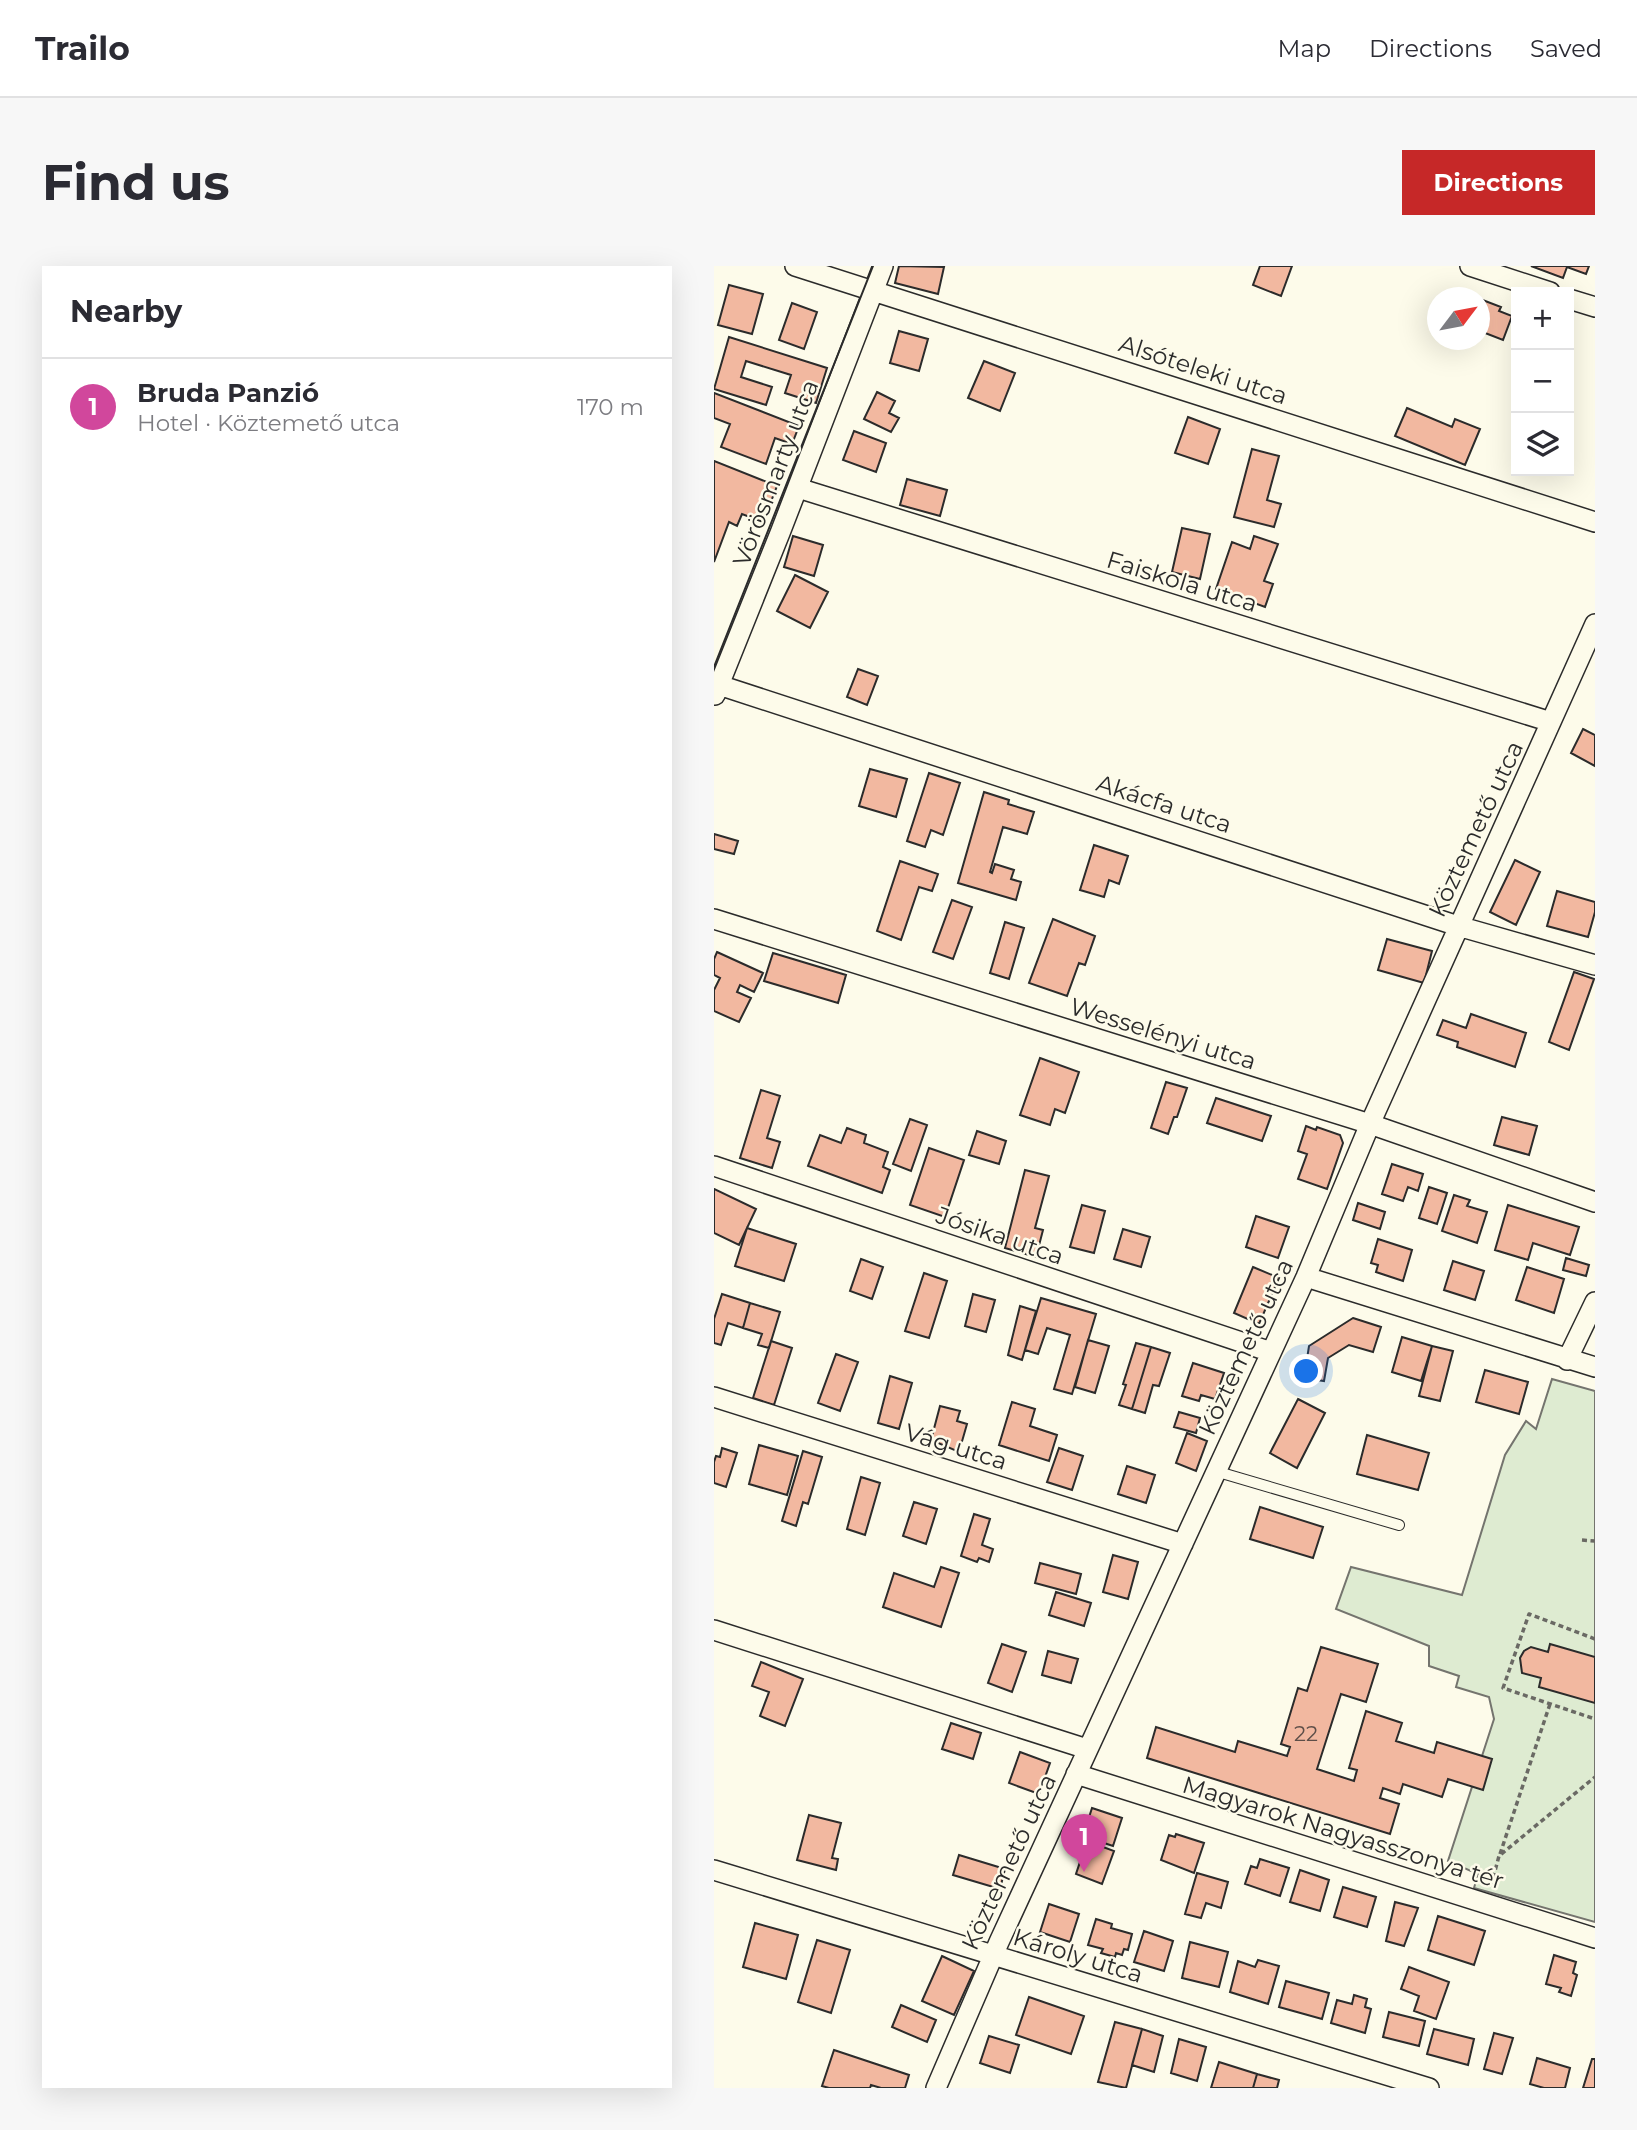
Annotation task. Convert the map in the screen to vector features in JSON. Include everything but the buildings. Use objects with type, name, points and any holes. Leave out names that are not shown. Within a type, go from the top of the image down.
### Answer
[{"type":"street","name":"Alsóteleki utca","points":[[795,266],[1595,522]]},
{"type":"street","name":"Vörösmarty utca","points":[[715,693],[798,488],[883,266]]},
{"type":"street","points":[[1470,266],[1535,287]]},
{"type":"street","points":[[1574,301],[1595,307]]},
{"type":"street","name":"Faiskola utca","points":[[798,488],[1552,722]]},
{"type":"street","name":"Köztemető utca","points":[[936,2088],[1087,1749],[1306,1277],[1370,1124],[1595,624]]},
{"type":"street","name":"Akácfa utca","points":[[715,693],[1458,926],[1595,965]]},
{"type":"street","name":"Wesselényi utca","points":[[714,919],[1370,1124],[1595,1202]]},
{"type":"street","name":"Jósika utca","points":[[714,1166],[1271,1352]]},
{"type":"street","points":[[1306,1277],[1595,1367]]},
{"type":"street","points":[[1567,1360],[1595,1302]]},
{"type":"street","name":"Vág utca","points":[[714,1397],[1183,1544]]},
{"type":"street","points":[[714,1630],[1087,1749]]},
{"type":"street","name":"Magyarok Nagyasszonya tér","points":[[1076,1774],[1595,1938]]},
{"type":"street","name":"Károly utca","points":[[714,1870],[1429,2088]]},
{"type":"lane","points":[[1215,1471],[1399,1525]]},
{"type":"path","points":[[1582,1541],[1595,1541]]},
{"type":"path","points":[[1595,1639],[1529,1614],[1503,1688],[1595,1719]]},
{"type":"path","points":[[1486,1903],[1550,1704]]},
{"type":"path","points":[[1499,1856],[1595,1777]]},
{"type":"green space","points":[[1552,1379],[1595,1391],[1595,1922],[1474,1888],[1478,1874],[1448,1861],[1494,1719],[1489,1697],[1456,1687],[1459,1676],[1429,1666],[1429,1646],[1336,1609],[1351,1567],[1462,1595],[1505,1455],[1526,1421],[1536,1429]]},
{"type":"tram line","points":[[714,667],[873,266]]},
{"type":"place","name":"Bruda Panzió","points":[[1084,1872]]}]
